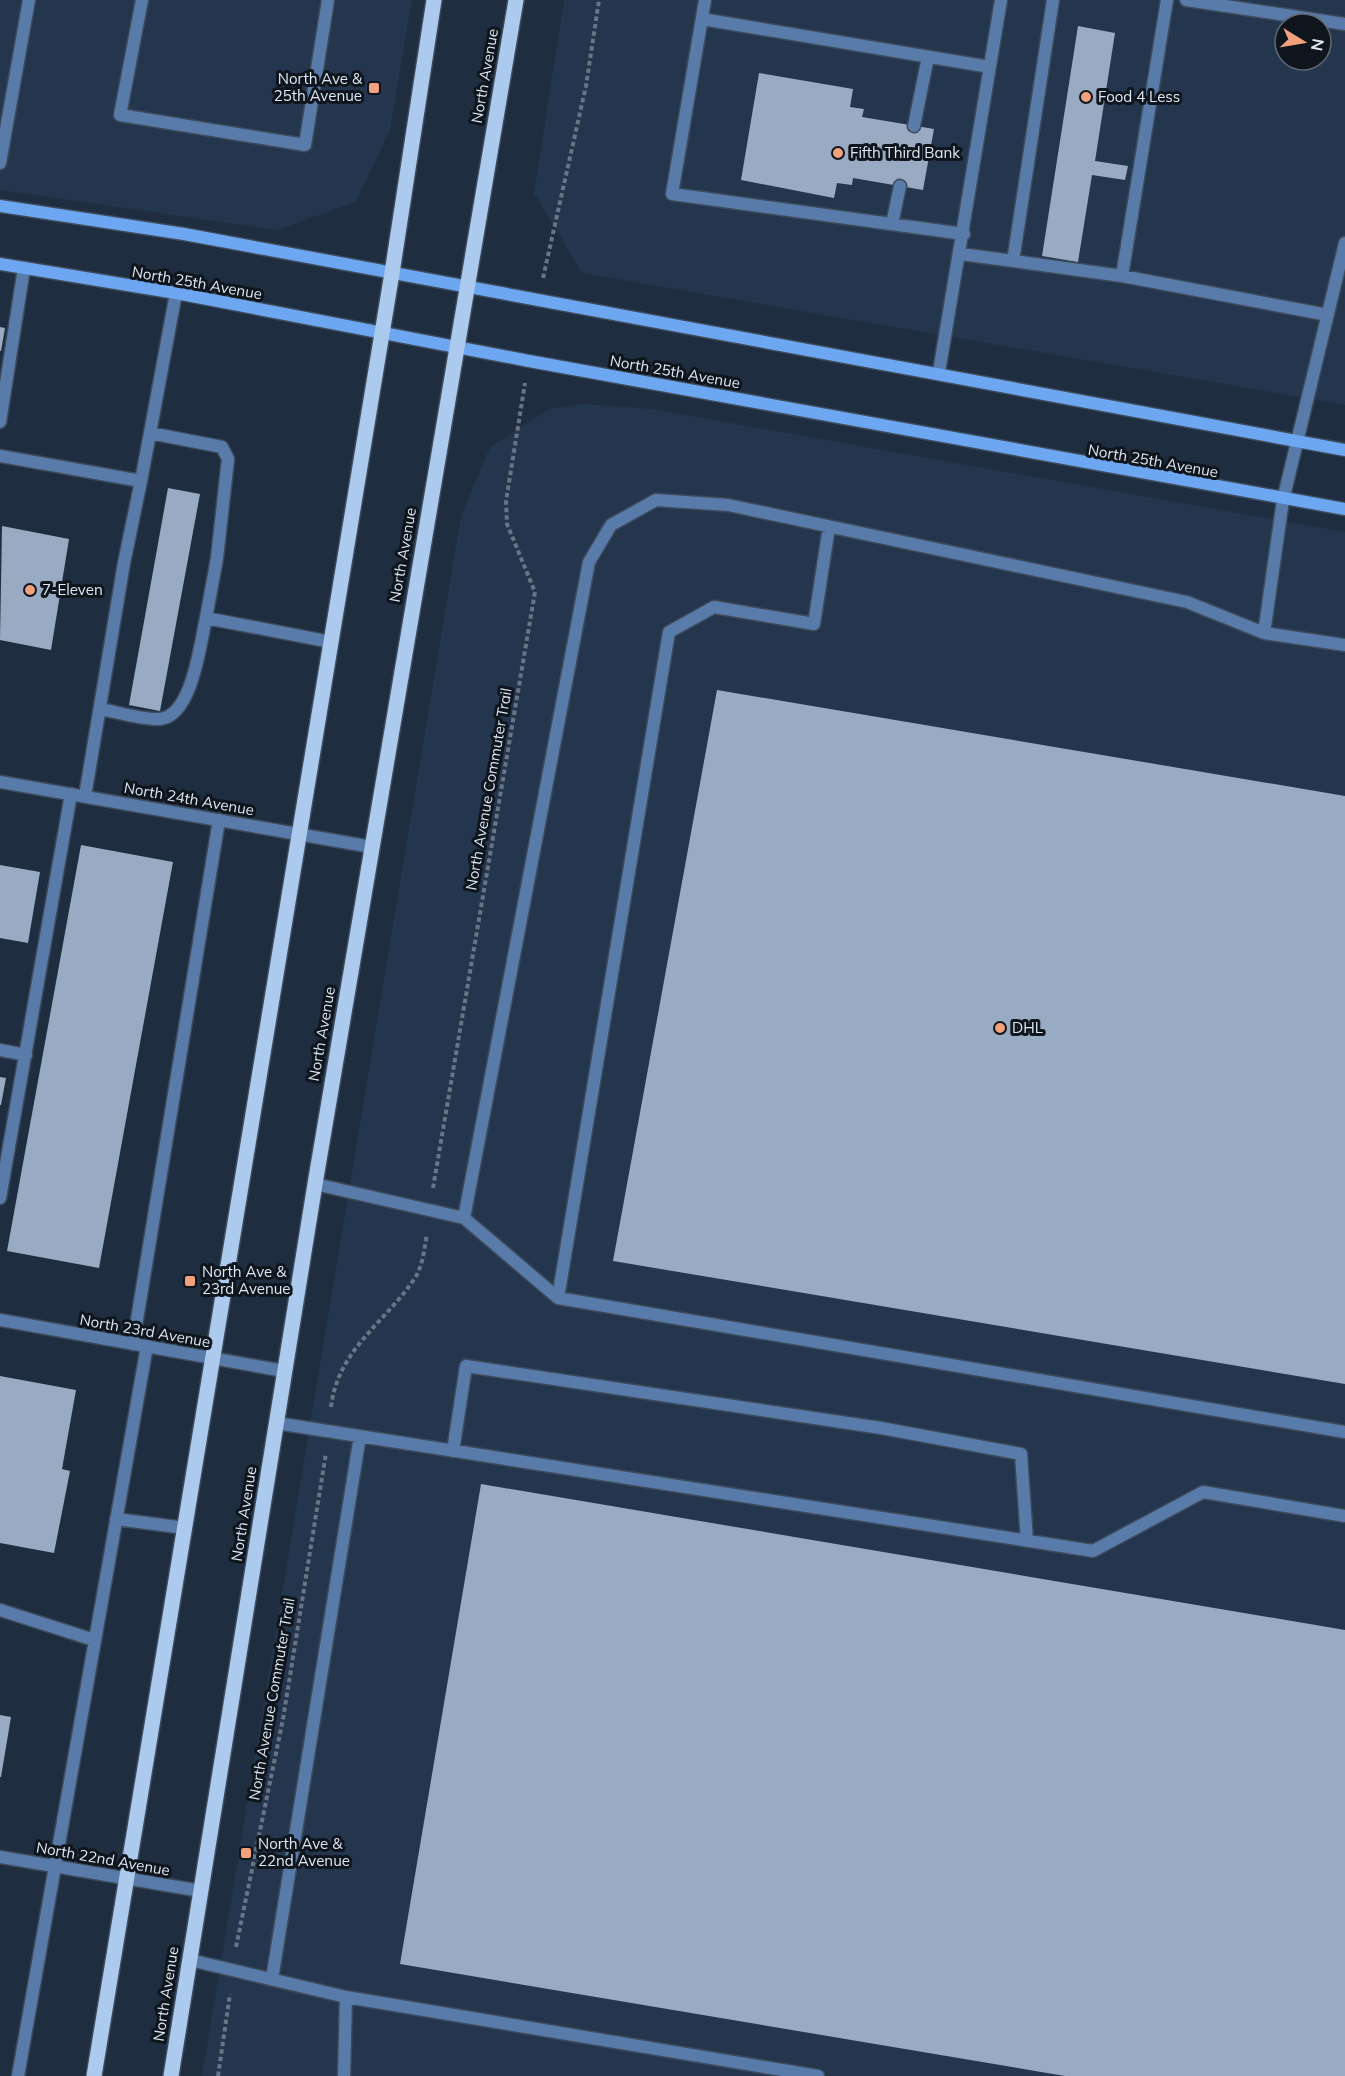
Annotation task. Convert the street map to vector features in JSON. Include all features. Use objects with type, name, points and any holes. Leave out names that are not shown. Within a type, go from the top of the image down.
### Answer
[{"type":"main road","points":[[94,2076],[392,273],[434,0]]},
{"type":"main road","name":"North Avenue","points":[[171,2076],[315,1184],[516,0]]},
{"type":"main road","points":[[0,206],[118,222],[539,301],[939,372],[1345,450]]},
{"type":"main road","name":"North 25th Avenue","points":[[0,264],[176,293],[529,361],[1283,500],[1345,509]]},
{"type":"street","points":[[0,163],[29,0]]},
{"type":"street","points":[[142,0],[120,115],[305,145],[328,0]]},
{"type":"street","points":[[705,0],[672,194],[964,234]]},
{"type":"street","points":[[939,372],[961,254],[1001,0]]},
{"type":"street","points":[[1013,261],[1053,0]]},
{"type":"street","points":[[1122,276],[1167,0]]},
{"type":"street","points":[[1186,0],[1345,24]]},
{"type":"street","points":[[702,19],[990,67]]},
{"type":"street","points":[[914,126],[928,57]]},
{"type":"street","points":[[892,224],[900,186]]},
{"type":"street","points":[[1264,633],[1283,500],[1299,442],[1345,243]]},
{"type":"street","points":[[961,254],[1122,276],[1328,315]]},
{"type":"street","points":[[0,422],[24,268]]},
{"type":"street","points":[[85,796],[124,563],[176,293]]},
{"type":"street","points":[[100,709],[159,719],[173,716],[184,702],[206,618],[217,558],[228,459],[222,447],[150,433]]},
{"type":"street","points":[[0,456],[141,481]]},
{"type":"street","points":[[464,1218],[588,562],[611,525],[656,500],[728,505],[1187,602],[1264,633],[1345,645]]},
{"type":"street","points":[[558,1298],[669,632],[714,607],[814,624],[829,527]]},
{"type":"street","points":[[206,618],[331,642]]},
{"type":"street","name":"North 24th Avenue","points":[[0,782],[372,847]]},
{"type":"street","points":[[0,1198],[71,794]]},
{"type":"street","points":[[133,1344],[219,820]]},
{"type":"street","points":[[0,1050],[26,1054]]},
{"type":"street","points":[[315,1184],[430,1213],[464,1218],[558,1298],[1345,1432]]},
{"type":"street","name":"North 23rd Avenue","points":[[0,1320],[284,1371]]},
{"type":"street","points":[[18,2076],[53,1866],[147,1346]]},
{"type":"street","points":[[453,1451],[466,1366],[881,1428],[1020,1454],[1026,1540]]},
{"type":"street","points":[[276,1423],[1093,1551],[1203,1492],[1345,1516]]},
{"type":"street","points":[[272,1979],[360,1436]]},
{"type":"street","points":[[116,1519],[185,1528]]},
{"type":"street","points":[[0,1610],[94,1640]]},
{"type":"street","name":"North 22nd Avenue","points":[[0,1857],[201,1891]]},
{"type":"street","points":[[190,1960],[346,1998],[818,2076]]},
{"type":"street","points":[[344,2076],[346,1998]]},
{"type":"path","points":[[539,301],[550,236],[586,86],[599,0]]},
{"type":"path","name":"North Avenue Commuter Trail","points":[[438,1154],[535,592],[507,524],[506,501],[529,361]]},
{"type":"path","points":[[332,1402],[342,1366],[360,1339],[415,1278],[423,1262]]},
{"type":"path","name":"North Avenue Commuter Trail","points":[[239,1929],[283,1719],[324,1473]]},
{"type":"path","points":[[218,2076],[226,2021]]},
{"type":"shaded area","points":[[0,0],[412,0],[390,130],[356,202],[277,230],[0,190]]},
{"type":"shaded area","points":[[564,0],[1345,0],[1345,405],[582,273],[534,193]]},
{"type":"shaded area","points":[[584,404],[652,409],[1345,532],[1345,2076],[202,2076],[461,515],[490,447],[549,409]]},
{"type":"building","name":"Food 4 Less","points":[[1078,26],[1115,33],[1095,161],[1128,166],[1125,180],[1092,175],[1078,262],[1042,256]]},
{"type":"building","name":"Fifth Third Bank","points":[[759,73],[853,89],[850,107],[864,109],[862,117],[934,129],[923,190],[853,178],[852,185],[837,183],[834,198],[741,180]]},
{"type":"building","points":[[0,327],[5,328],[1,351],[0,351]]},
{"type":"building","name":"7-Eleven","points":[[168,488],[200,494],[160,711],[129,705]]},
{"type":"building","name":"7-Eleven","points":[[2,526],[69,539],[51,650],[0,640]]},
{"type":"building","name":"DHL","points":[[717,690],[1345,796],[1345,1384],[613,1261]]},
{"type":"building","points":[[81,845],[173,862],[99,1268],[7,1251]]},
{"type":"building","points":[[0,865],[40,872],[28,943],[0,938]]},
{"type":"building","points":[[0,1077],[6,1078],[1,1105],[0,1105]]},
{"type":"building","points":[[0,1376],[76,1390],[62,1469],[70,1471],[54,1553],[0,1543]]},
{"type":"building","points":[[481,1484],[1345,1630],[1345,2076],[1065,2076],[400,1964]]},
{"type":"building","points":[[0,1715],[11,1717],[1,1777],[0,1777]]},
{"type":"place","name":"North Ave & 25th Avenue","points":[[374,88]]},
{"type":"place","name":"Food 4 Less","points":[[1086,97]]},
{"type":"place","name":"Fifth Third Bank","points":[[838,153]]},
{"type":"place","name":"7-Eleven","points":[[30,590]]},
{"type":"place","name":"DHL","points":[[1000,1028]]},
{"type":"place","name":"North Ave & 23rd Avenue","points":[[190,1281]]},
{"type":"place","name":"North Ave & 22nd Avenue","points":[[246,1853]]}]
